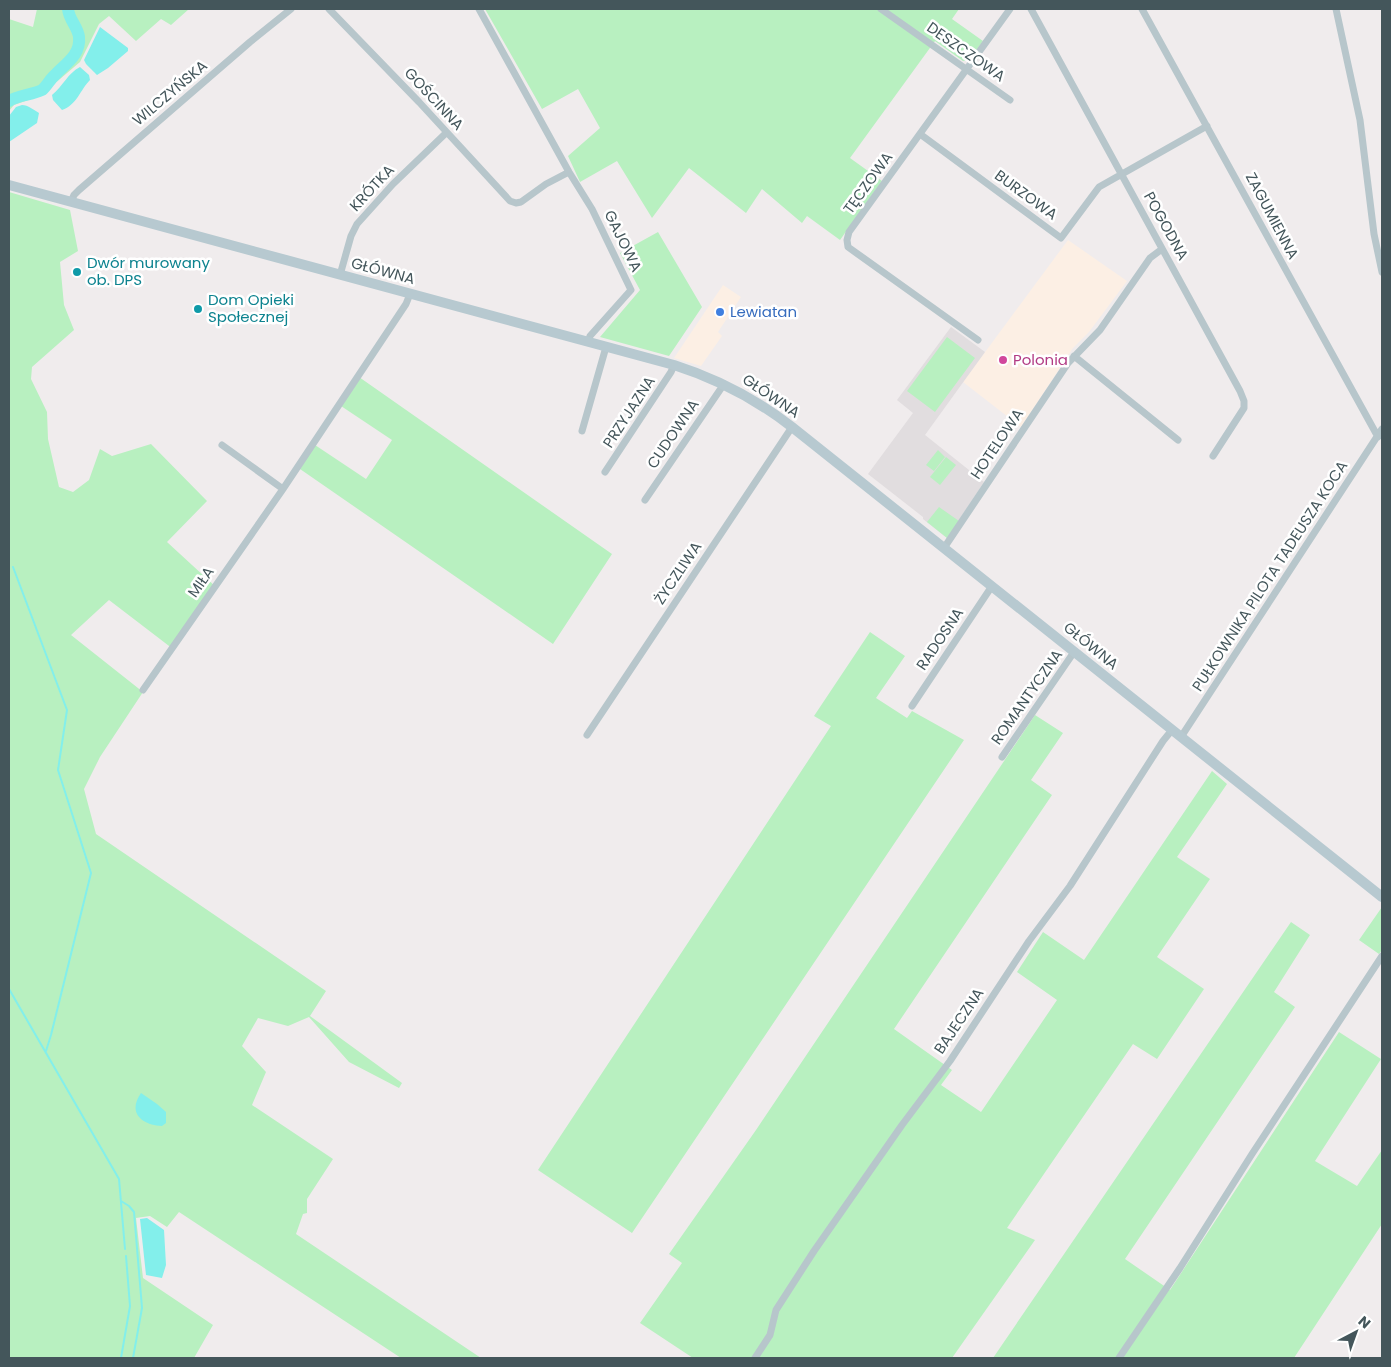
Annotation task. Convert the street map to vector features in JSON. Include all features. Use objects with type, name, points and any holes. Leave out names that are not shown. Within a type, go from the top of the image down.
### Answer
[{"type":"street","name":"WILCZYŃSKA","points":[[71,202],[79,190],[250,42],[291,9]]},
{"type":"street","name":"GOŚCINNA","points":[[329,9],[419,102],[510,201],[521,202],[546,184],[569,172]]},
{"type":"street","name":"GAJOWA","points":[[479,9],[592,210],[631,290],[590,336],[588,342]]},
{"type":"street","name":"DESZCZOWA","points":[[881,9],[1010,100]]},
{"type":"street","name":"TĘCZOWA","points":[[978,340],[848,247],[846,240],[849,232],[1010,9]]},
{"type":"street","name":"POGODNA","points":[[1031,9],[1240,390],[1244,401],[1244,408],[1213,456]]},
{"type":"street","name":"ZAGUMIENNA","points":[[1142,9],[1378,437]]},
{"type":"street","points":[[1336,9],[1360,120],[1374,234],[1382,272]]},
{"type":"street","name":"BURZOWA","points":[[920,134],[1061,238],[1099,187],[1207,126]]},
{"type":"street","name":"KRÓTKA","points":[[340,275],[351,236],[357,224],[393,184],[446,133]]},
{"type":"street","name":"GŁÓWNA","points":[[9,185],[674,365],[724,384],[762,405],[792,427],[1382,897]]},
{"type":"street","name":"HOTELOWA","points":[[944,548],[1068,363],[1100,330],[1150,258],[1162,249]]},
{"type":"street","name":"MIŁA","points":[[142,690],[283,489],[406,304],[410,294]]},
{"type":"street","points":[[582,431],[606,347]]},
{"type":"street","points":[[1074,356],[1178,440]]},
{"type":"street","name":"PRZYJAZNA","points":[[606,472],[674,365]]},
{"type":"street","name":"CUDOWNA","points":[[645,500],[724,384]]},
{"type":"street","name":"ŻYCZLIWA","points":[[587,734],[792,427]]},
{"type":"street","name":"PUŁKOWNIKA PILOTA TADEUSZA KOCA","points":[[1181,737],[1382,429]]},
{"type":"street","points":[[222,445],[283,489]]},
{"type":"street","name":"RADOSNA","points":[[912,706],[992,586]]},
{"type":"street","name":"ROMANTYCZNA","points":[[1002,756],[1074,652]]},
{"type":"street","name":"BAJECZNA","points":[[756,1358],[770,1335],[776,1310],[814,1251],[902,1125],[950,1061],[1034,933],[1070,886],[1157,749],[1172,730]]},
{"type":"street","points":[[1119,1358],[1180,1268],[1252,1154],[1382,956]]},
{"type":"shaded area","points":[[1068,240],[1127,281],[1089,332],[1073,348],[1021,427],[963,382]]},
{"type":"shaded area","points":[[723,285],[741,297],[718,332],[722,336],[701,366],[674,358]]},
{"type":"shaded area","points":[[951,327],[985,352],[925,435],[984,482],[947,538],[868,474],[913,413],[897,400]]},
{"type":"green space","points":[[37,9],[189,9],[171,25],[161,19],[136,41],[109,16],[99,24],[80,62],[40,96],[14,105],[9,111],[9,19],[33,27]]},
{"type":"green space","points":[[485,9],[959,9],[952,19],[983,41],[969,60],[963,61],[935,41],[850,158],[882,181],[840,240],[807,216],[802,223],[762,189],[746,213],[689,168],[652,218],[617,161],[580,182],[568,156],[600,128],[578,89],[542,109]]},
{"type":"green space","points":[[9,192],[70,210],[78,251],[60,262],[64,305],[74,330],[32,367],[31,379],[47,412],[48,439],[59,487],[73,492],[89,480],[100,449],[112,456],[151,444],[207,501],[167,542],[217,588],[173,649],[109,600],[71,635],[143,692],[100,757],[84,789],[96,834],[326,991],[310,1016],[402,1083],[399,1088],[349,1062],[309,1017],[288,1026],[258,1018],[242,1046],[266,1072],[252,1105],[333,1159],[307,1199],[307,1213],[303,1214],[296,1234],[481,1358],[401,1358],[179,1212],[167,1227],[150,1216],[136,1218],[143,1278],[213,1325],[194,1358],[9,1358]]},
{"type":"green space","points":[[658,232],[702,307],[669,356],[600,337],[640,290],[620,253]]},
{"type":"green space","points":[[947,337],[975,358],[935,412],[907,391]]},
{"type":"green space","points":[[359,377],[612,554],[553,644],[300,469],[315,445],[366,479],[392,440],[341,406]]},
{"type":"green space","points":[[938,450],[945,457],[934,471],[926,465]]},
{"type":"green space","points":[[946,457],[956,465],[940,485],[930,477]]},
{"type":"green space","points":[[939,507],[959,521],[947,538],[927,522]]},
{"type":"green space","points":[[870,632],[905,656],[876,698],[907,718],[912,711],[964,740],[632,1233],[538,1170],[831,726],[814,716]]},
{"type":"green space","points":[[1035,715],[1063,733],[1031,780],[1052,795],[894,1029],[952,1070],[941,1085],[981,1112],[1057,1000],[1017,972],[1043,932],[1084,960],[1212,771],[1227,784],[1177,857],[1210,879],[1157,957],[1204,989],[1157,1059],[1133,1044],[1007,1228],[1035,1240],[952,1358],[693,1358],[640,1323],[682,1263],[669,1254],[756,1130]]},
{"type":"green space","points":[[1382,907],[1382,950],[1379,954],[1359,940]]},
{"type":"green space","points":[[1291,922],[1310,935],[1274,992],[1295,1007],[1125,1259],[1170,1290],[1339,1032],[1381,1059],[1315,1161],[1357,1186],[1382,1150],[1382,1224],[1294,1358],[993,1358]]},
{"type":"water","points":[[100,27],[128,48],[128,51],[97,75],[84,60]]},
{"type":"water","points":[[80,67],[89,75],[90,80],[75,101],[62,110],[53,100],[52,95]]},
{"type":"water","points":[[22,105],[39,113],[37,123],[9,142],[9,116],[16,107]]},
{"type":"water","points":[[141,1093],[166,1112],[166,1123],[162,1126],[148,1123],[139,1117],[136,1112],[136,1106]]},
{"type":"water","points":[[147,1218],[164,1230],[166,1265],[162,1278],[146,1275],[140,1219]]},
{"type":"waterway","points":[[9,101],[42,90],[75,54],[78,49],[79,37],[68,9]]},
{"type":"waterway","points":[[13,567],[67,710],[58,770],[91,873],[46,1051]]},
{"type":"waterway","points":[[9,989],[119,1179],[125,1249]]},
{"type":"waterway","points":[[121,1201],[134,1212],[142,1308],[133,1358]]},
{"type":"waterway","points":[[121,1358],[130,1306],[126,1256]]},
{"type":"place","name":"Dwór murowany ob. DPS","points":[[77,272]]},
{"type":"place","name":"Dom Opieki Społecznej","points":[[198,309]]},
{"type":"place","name":"Lewiatan","points":[[720,312]]},
{"type":"place","name":"Polonia","points":[[1003,360]]}]
